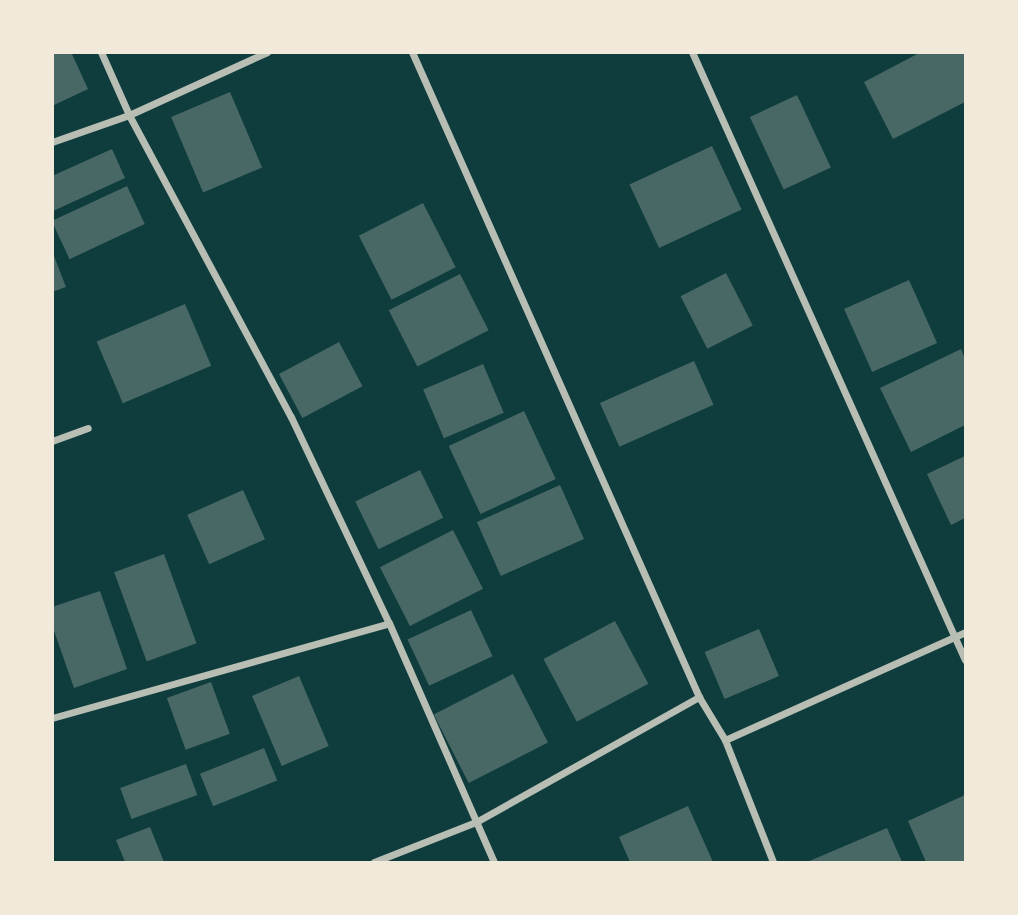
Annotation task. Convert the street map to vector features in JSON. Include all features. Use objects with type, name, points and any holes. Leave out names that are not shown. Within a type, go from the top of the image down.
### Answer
[{"type":"street","points":[[102,52],[129,115],[291,417],[389,623],[494,863]]},
{"type":"street","points":[[52,142],[129,115],[267,52]]},
{"type":"street","points":[[412,52],[699,697],[725,740],[773,863]]},
{"type":"street","points":[[692,52],[965,660]]},
{"type":"street","points":[[52,441],[88,428]]},
{"type":"street","points":[[52,718],[389,623]]},
{"type":"street","points":[[725,740],[965,632]]},
{"type":"street","points":[[374,863],[476,822],[699,697]]},
{"type":"building","points":[[52,52],[71,52],[88,89],[52,106]]},
{"type":"building","points":[[921,52],[965,52],[965,102],[893,139],[864,82]]},
{"type":"building","points":[[230,92],[262,167],[203,192],[171,117]]},
{"type":"building","points":[[797,95],[831,168],[784,189],[750,117]]},
{"type":"building","points":[[712,146],[742,209],[659,248],[630,184]]},
{"type":"building","points":[[112,149],[125,178],[53,211],[52,176]]},
{"type":"building","points":[[127,186],[145,224],[70,259],[52,221]]},
{"type":"building","points":[[423,203],[456,267],[392,300],[359,236]]},
{"type":"building","points":[[52,251],[66,287],[52,292]]},
{"type":"building","points":[[726,273],[753,326],[707,349],[681,296]]},
{"type":"building","points":[[460,274],[489,330],[417,366],[389,310]]},
{"type":"building","points":[[909,280],[937,343],[872,372],[844,309]]},
{"type":"building","points":[[185,304],[211,366],[123,403],[97,342]]},
{"type":"building","points":[[339,342],[362,386],[302,418],[279,374]]},
{"type":"building","points":[[961,349],[965,359],[965,425],[911,452],[880,388]]},
{"type":"building","points":[[694,361],[714,405],[619,447],[600,403]]},
{"type":"building","points":[[483,364],[504,413],[444,438],[423,389]]},
{"type":"building","points":[[524,411],[556,479],[480,514],[449,446]]},
{"type":"building","points":[[965,456],[965,518],[951,525],[927,474]]},
{"type":"building","points":[[420,470],[443,518],[379,549],[355,502]]},
{"type":"building","points":[[560,485],[584,539],[501,576],[477,522]]},
{"type":"building","points":[[243,490],[265,539],[209,564],[187,515]]},
{"type":"building","points":[[453,530],[483,589],[410,626],[380,567]]},
{"type":"building","points":[[164,554],[196,643],[147,661],[114,572]]},
{"type":"building","points":[[100,591],[127,669],[74,688],[52,625],[52,607]]},
{"type":"building","points":[[471,610],[493,656],[429,686],[408,640]]},
{"type":"building","points":[[615,621],[648,684],[577,722],[543,659]]},
{"type":"building","points":[[759,629],[779,676],[725,699],[705,652]]},
{"type":"building","points":[[513,674],[548,743],[469,783],[434,714]]},
{"type":"building","points":[[299,676],[329,746],[282,766],[252,696]]},
{"type":"building","points":[[211,682],[230,734],[186,750],[167,698]]},
{"type":"building","points":[[264,748],[277,780],[213,806],[200,774]]},
{"type":"building","points":[[186,764],[197,795],[132,819],[120,788]]},
{"type":"building","points":[[965,795],[965,862],[926,862],[908,821]]},
{"type":"building","points":[[688,806],[713,862],[630,862],[619,837]]},
{"type":"building","points":[[150,827],[164,862],[125,862],[116,840]]},
{"type":"building","points":[[887,828],[902,862],[807,862]]}]
